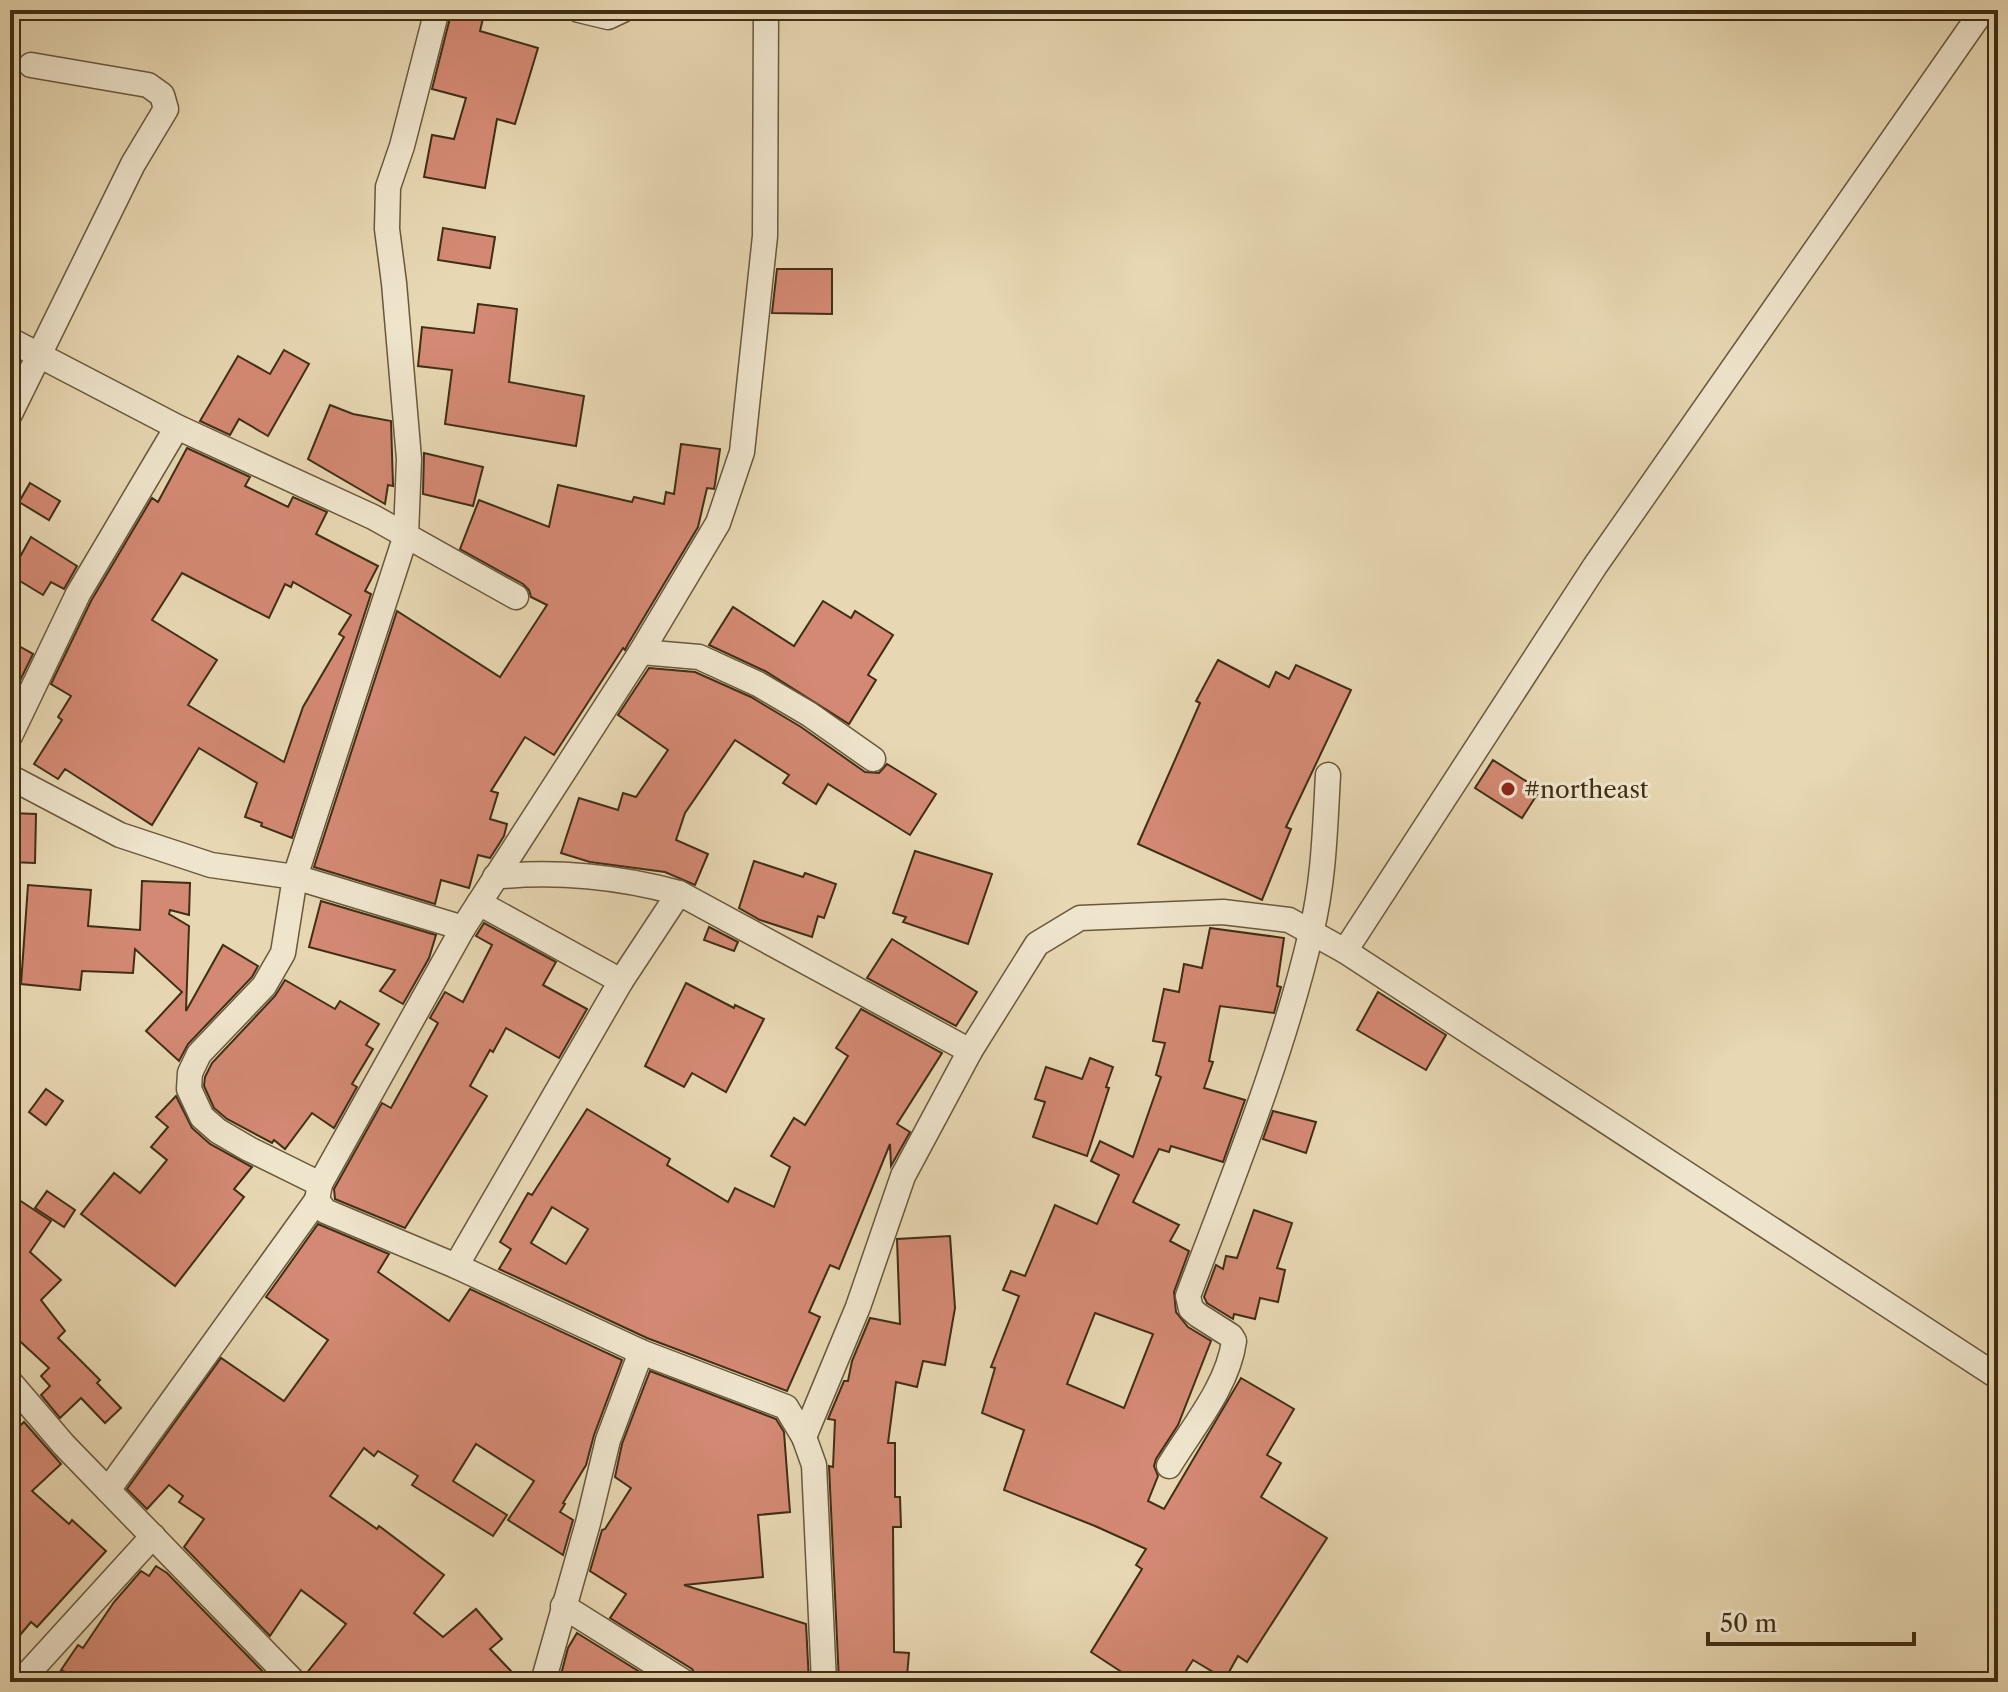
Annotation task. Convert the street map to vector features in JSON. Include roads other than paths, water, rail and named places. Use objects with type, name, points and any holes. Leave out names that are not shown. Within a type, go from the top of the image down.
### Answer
[{"type":"street","points":[[437,10],[402,146],[388,187],[387,229],[409,459],[406,535],[295,877],[283,953],[264,986],[199,1054],[190,1073],[189,1089],[202,1117],[218,1131],[318,1192],[325,1211],[456,1266],[641,1352],[786,1407],[804,1437],[814,1465],[824,1682]]},
{"type":"street","points":[[579,10],[608,17],[623,10]]},
{"type":"street","points":[[108,1490],[318,1192],[463,928],[641,652],[718,523],[742,452],[765,236],[766,10]]},
{"type":"street","points":[[1345,951],[1595,566],[1983,10]]},
{"type":"street","points":[[10,414],[133,164],[166,109],[162,95],[148,85],[31,65]]},
{"type":"street","points":[[10,340],[177,427],[373,517],[516,597]]},
{"type":"street","points":[[10,736],[78,594],[177,427]]},
{"type":"street","points":[[641,652],[699,657],[758,684],[809,714],[873,759]]},
{"type":"street","points":[[1169,1466],[1223,1379],[1233,1349],[1231,1336],[1191,1309],[1188,1296],[1280,1050],[1312,932],[1321,879],[1328,775]]},
{"type":"street","points":[[10,777],[120,835],[211,865],[295,877],[463,928]]},
{"type":"street","points":[[495,877],[525,874],[641,882],[679,893],[970,1051]]},
{"type":"street","points":[[456,1266],[621,981],[679,893]]},
{"type":"street","points":[[479,903],[621,981]]},
{"type":"street","points":[[804,1437],[858,1307],[903,1176],[970,1051],[1037,944],[1080,918],[1223,912],[1289,920],[1345,951],[1998,1377]]},
{"type":"street","points":[[543,1682],[608,1440],[641,1352]]},
{"type":"street","points":[[10,1382],[64,1445],[294,1682]]},
{"type":"street","points":[[20,1682],[153,1536]]},
{"type":"street","points":[[563,1606],[684,1682]]},
{"type":"place","name":"#northeast","points":[[1508,789]]}]
